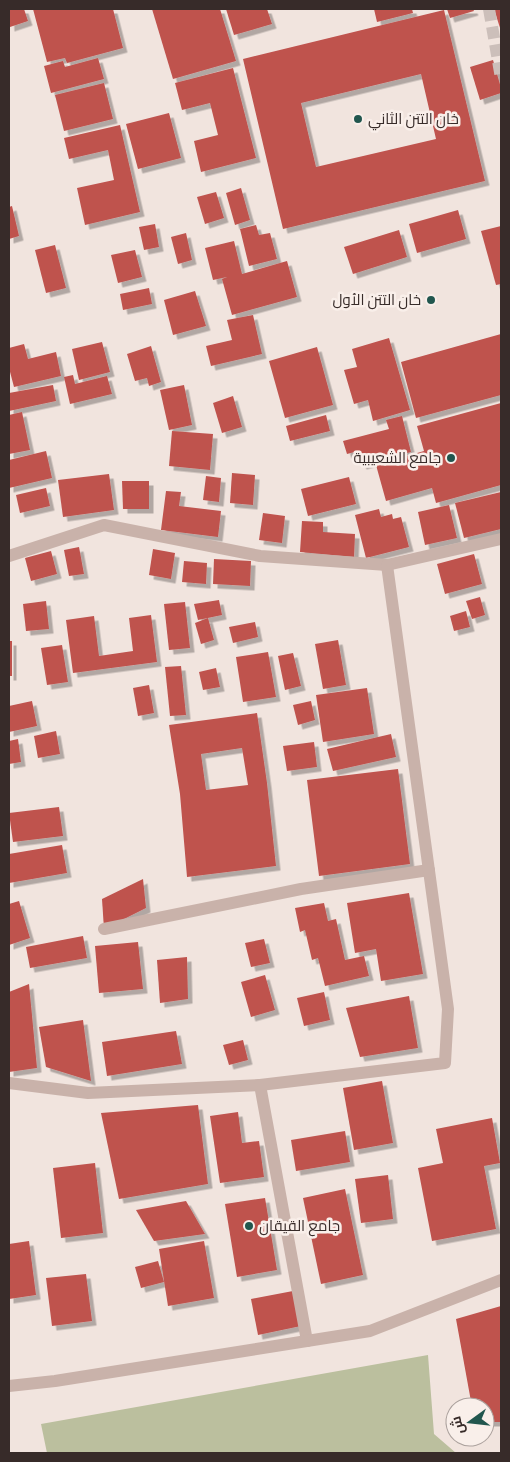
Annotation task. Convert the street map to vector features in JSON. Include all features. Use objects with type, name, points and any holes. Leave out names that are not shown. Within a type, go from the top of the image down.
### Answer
[{"type":"street","points":[[9,556],[104,525],[260,556],[387,565],[501,539]]},
{"type":"street","points":[[9,1083],[88,1093],[260,1085],[445,1063],[448,1009],[387,565]]},
{"type":"street","points":[[104,929],[301,889],[430,870]]},
{"type":"street","points":[[260,1085],[307,1341]]},
{"type":"street","points":[[9,1386],[55,1381],[370,1331],[501,1280]]},
{"type":"green space","points":[[428,1355],[434,1434],[445,1444],[445,1447],[449,1447],[456,1453],[47,1453],[41,1424]]},
{"type":"building","points":[[9,9],[24,9],[28,21],[10,27]]},
{"type":"building","points":[[33,9],[113,9],[123,48],[67,63],[65,58],[47,62]]},
{"type":"building","points":[[152,9],[220,9],[236,61],[173,79]]},
{"type":"building","points":[[226,9],[267,9],[272,24],[234,35]]},
{"type":"building","points":[[374,9],[412,9],[413,13],[377,22]]},
{"type":"building","points":[[447,9],[473,9],[474,11],[450,18]]},
{"type":"building","points":[[494,9],[501,9],[501,31]]},
{"type":"building","points":[[444,10],[485,181],[283,229],[243,59]],"holes":[[[421,74],[436,139],[316,167],[301,103]]]},
{"type":"building","points":[[98,58],[104,79],[51,93],[44,66],[63,61],[65,67]]},
{"type":"building","points":[[493,60],[501,93],[480,100],[470,67]]},
{"type":"building","points":[[233,68],[256,158],[201,172],[194,141],[218,135],[210,103],[182,110],[175,83]]},
{"type":"building","points":[[104,83],[113,119],[64,131],[55,95]]},
{"type":"building","points":[[169,113],[181,158],[138,169],[126,124]]},
{"type":"building","points":[[120,125],[140,212],[85,225],[77,188],[114,180],[108,150],[69,159],[64,138]]},
{"type":"building","points":[[241,188],[250,220],[235,225],[226,193]]},
{"type":"building","points":[[216,192],[224,218],[205,224],[197,197]]},
{"type":"building","points":[[12,206],[19,236],[9,239],[9,207]]},
{"type":"building","points":[[458,210],[466,239],[417,253],[409,224]]},
{"type":"building","points":[[155,224],[159,247],[144,250],[139,227]]},
{"type":"building","points":[[256,225],[259,235],[270,233],[277,259],[249,266],[240,229]]},
{"type":"building","points":[[501,226],[501,284],[496,285],[481,231]]},
{"type":"building","points":[[399,230],[407,257],[353,274],[344,247]]},
{"type":"building","points":[[186,233],[192,260],[178,264],[171,237]]},
{"type":"building","points":[[234,241],[242,274],[287,261],[297,297],[232,315],[222,279],[227,277],[213,280],[205,248]]},
{"type":"building","points":[[55,245],[66,288],[46,293],[35,250]]},
{"type":"building","points":[[135,250],[142,277],[118,283],[111,255]]},
{"type":"building","points":[[149,288],[152,304],[123,310],[120,294]]},
{"type":"building","points":[[195,291],[206,326],[173,335],[164,300]]},
{"type":"building","points":[[253,315],[262,354],[211,366],[206,346],[232,340],[227,320]]},
{"type":"building","points":[[501,334],[501,395],[416,418],[401,362]]},
{"type":"building","points":[[389,338],[410,410],[373,421],[368,400],[354,404],[344,370],[357,367],[352,349]]},
{"type":"building","points":[[102,342],[110,372],[79,380],[72,349]]},
{"type":"building","points":[[24,344],[28,359],[56,352],[61,376],[14,387],[9,368],[9,348]]},
{"type":"building","points":[[151,346],[161,382],[149,386],[147,378],[135,381],[127,354]]},
{"type":"building","points":[[317,347],[333,405],[285,418],[269,361]]},
{"type":"building","points":[[73,375],[75,384],[107,376],[112,394],[70,404],[64,377]]},
{"type":"building","points":[[53,385],[56,401],[9,411],[9,393]]},
{"type":"building","points":[[184,385],[192,425],[169,430],[160,390]]},
{"type":"building","points":[[233,396],[242,427],[222,433],[213,403]]},
{"type":"building","name":"جامع الشعيبية","points":[[501,403],[501,485],[436,503],[432,488],[386,501],[376,465],[424,451],[417,426]]},
{"type":"building","points":[[22,412],[30,450],[9,454],[9,415]]},
{"type":"building","points":[[326,415],[330,431],[290,441],[286,426]]},
{"type":"building","points":[[402,416],[411,452],[362,465],[358,451],[347,454],[343,441],[389,429],[386,420]]},
{"type":"building","points":[[172,431],[213,434],[210,470],[169,466]]},
{"type":"building","points":[[46,451],[52,478],[9,488],[9,460]]},
{"type":"building","points":[[232,473],[255,475],[253,505],[230,503]]},
{"type":"building","points":[[109,474],[114,510],[63,517],[58,480]]},
{"type":"building","points":[[206,476],[221,478],[219,502],[203,500]]},
{"type":"building","points":[[349,477],[356,504],[308,516],[301,489]]},
{"type":"building","points":[[122,481],[149,481],[149,509],[123,509]]},
{"type":"building","points":[[46,488],[50,506],[20,513],[16,495]]},
{"type":"building","points":[[166,491],[181,492],[179,506],[221,511],[218,537],[161,530]]},
{"type":"building","points":[[501,492],[501,529],[464,538],[455,503]]},
{"type":"building","points":[[449,505],[457,538],[425,545],[418,512]]},
{"type":"building","points":[[379,509],[381,517],[392,514],[393,519],[401,517],[409,547],[366,558],[355,515]]},
{"type":"building","points":[[263,513],[285,516],[282,543],[259,540]]},
{"type":"building","points":[[302,521],[323,522],[323,532],[355,534],[354,557],[300,552]]},
{"type":"building","points":[[79,547],[84,574],[69,576],[64,550]]},
{"type":"building","points":[[153,549],[175,553],[171,579],[149,575]]},
{"type":"building","points":[[51,551],[57,574],[31,581],[25,558]]},
{"type":"building","points":[[474,554],[482,584],[445,594],[437,564]]},
{"type":"building","points":[[214,559],[251,561],[250,586],[213,584]]},
{"type":"building","points":[[184,561],[207,563],[206,584],[182,582]]},
{"type":"building","points":[[480,597],[485,615],[472,619],[466,601]]},
{"type":"building","points":[[219,600],[222,615],[198,620],[194,604]]},
{"type":"building","points":[[46,601],[49,629],[26,631],[23,604]]},
{"type":"building","points":[[185,602],[190,648],[169,650],[164,604]]},
{"type":"building","points":[[466,611],[470,627],[454,631],[450,616]]},
{"type":"building","points":[[151,615],[157,662],[73,673],[66,620],[94,616],[99,656],[133,651],[129,618]]},
{"type":"building","points":[[208,618],[214,640],[201,644],[195,623]]},
{"type":"building","points":[[255,622],[258,637],[233,643],[229,627]]},
{"type":"building","points":[[338,640],[346,685],[323,689],[315,644]]},
{"type":"building","points":[[9,641],[12,641],[12,676],[9,676]]},
{"type":"building","points":[[62,645],[68,682],[47,685],[41,648]]},
{"type":"building","points":[[268,652],[276,697],[243,702],[236,657]]},
{"type":"building","points":[[293,653],[301,686],[285,690],[278,656]]},
{"type":"building","points":[[181,666],[186,715],[170,716],[165,667]]},
{"type":"building","points":[[216,668],[220,687],[203,690],[199,672]]},
{"type":"building","points":[[149,685],[154,713],[138,716],[133,688]]},
{"type":"building","points":[[367,688],[374,734],[323,742],[316,695]]},
{"type":"building","points":[[32,701],[37,726],[9,732],[9,706]]},
{"type":"building","points":[[311,701],[315,720],[298,725],[293,705]]},
{"type":"building","points":[[257,713],[276,866],[187,877],[180,794],[169,725]],"holes":[[[242,748],[248,785],[206,790],[201,754]]]},
{"type":"building","points":[[56,731],[60,754],[38,758],[34,736]]},
{"type":"building","points":[[391,734],[396,757],[333,771],[327,749]]},
{"type":"building","points":[[18,739],[21,762],[9,764],[9,741]]},
{"type":"building","points":[[314,742],[317,767],[287,771],[283,746]]},
{"type":"building","points":[[398,769],[410,864],[319,876],[307,780]]},
{"type":"building","points":[[59,807],[63,836],[13,842],[9,813]]},
{"type":"building","points":[[62,845],[67,873],[9,883],[9,854]]},
{"type":"building","points":[[143,879],[146,908],[104,929],[102,899]]},
{"type":"building","points":[[409,893],[423,974],[381,981],[376,949],[355,953],[347,903]]},
{"type":"building","points":[[19,901],[30,938],[9,945],[9,904]]},
{"type":"building","points":[[324,903],[328,921],[336,919],[345,960],[364,956],[369,976],[325,986],[318,958],[312,960],[305,930],[300,932],[295,908]]},
{"type":"building","points":[[83,936],[87,958],[30,968],[26,947]]},
{"type":"building","points":[[264,939],[270,963],[251,967],[245,943]]},
{"type":"building","points":[[138,942],[143,989],[99,993],[95,946]]},
{"type":"building","points":[[187,957],[188,999],[160,1003],[157,960]]},
{"type":"building","points":[[265,975],[275,1010],[251,1017],[241,982]]},
{"type":"building","points":[[29,984],[37,1068],[9,1072],[9,992]]},
{"type":"building","points":[[324,992],[330,1020],[304,1026],[297,998]]},
{"type":"building","points":[[409,996],[418,1048],[360,1057],[346,1008]]},
{"type":"building","points":[[83,1020],[91,1081],[46,1067],[39,1027]]},
{"type":"building","points":[[176,1031],[182,1064],[107,1076],[102,1042]]},
{"type":"building","points":[[243,1040],[248,1060],[229,1065],[223,1045]]},
{"type":"building","points":[[382,1081],[393,1143],[354,1150],[343,1088]]},
{"type":"building","points":[[198,1105],[208,1184],[119,1199],[101,1113]]},
{"type":"building","points":[[238,1112],[242,1143],[259,1141],[264,1177],[220,1183],[210,1116]]},
{"type":"building","points":[[492,1118],[500,1163],[484,1166],[496,1229],[432,1241],[418,1168],[443,1163],[436,1129]]},
{"type":"building","points":[[345,1131],[350,1162],[296,1171],[291,1140]]},
{"type":"building","points":[[95,1163],[103,1233],[61,1238],[53,1168]]},
{"type":"building","points":[[388,1175],[393,1219],[361,1223],[355,1179]]},
{"type":"building","points":[[345,1189],[363,1275],[321,1284],[303,1198]]},
{"type":"building","points":[[265,1198],[277,1270],[237,1277],[225,1204]]},
{"type":"building","points":[[186,1201],[205,1234],[154,1241],[136,1210]]},
{"type":"building","points":[[29,1241],[36,1295],[9,1299],[9,1244]]},
{"type":"building","points":[[204,1241],[214,1298],[168,1306],[159,1249]]},
{"type":"building","points":[[158,1261],[164,1282],[141,1288],[135,1267]]},
{"type":"building","points":[[86,1274],[92,1321],[52,1326],[46,1278]]},
{"type":"building","points":[[293,1291],[301,1326],[258,1335],[251,1299]]},
{"type":"building","points":[[501,1306],[501,1422],[495,1422],[495,1397],[470,1397],[456,1319]]},
{"type":"tunnel","points":[[489,9],[501,78]]},
{"type":"place","name":"خان التتن الثاني","points":[[358,119]]},
{"type":"place","name":"خان التتن الأول","points":[[431,300]]},
{"type":"place","name":"جامع الشعيبية","points":[[451,458]]},
{"type":"place","name":"جامع القيقان","points":[[249,1226]]}]
